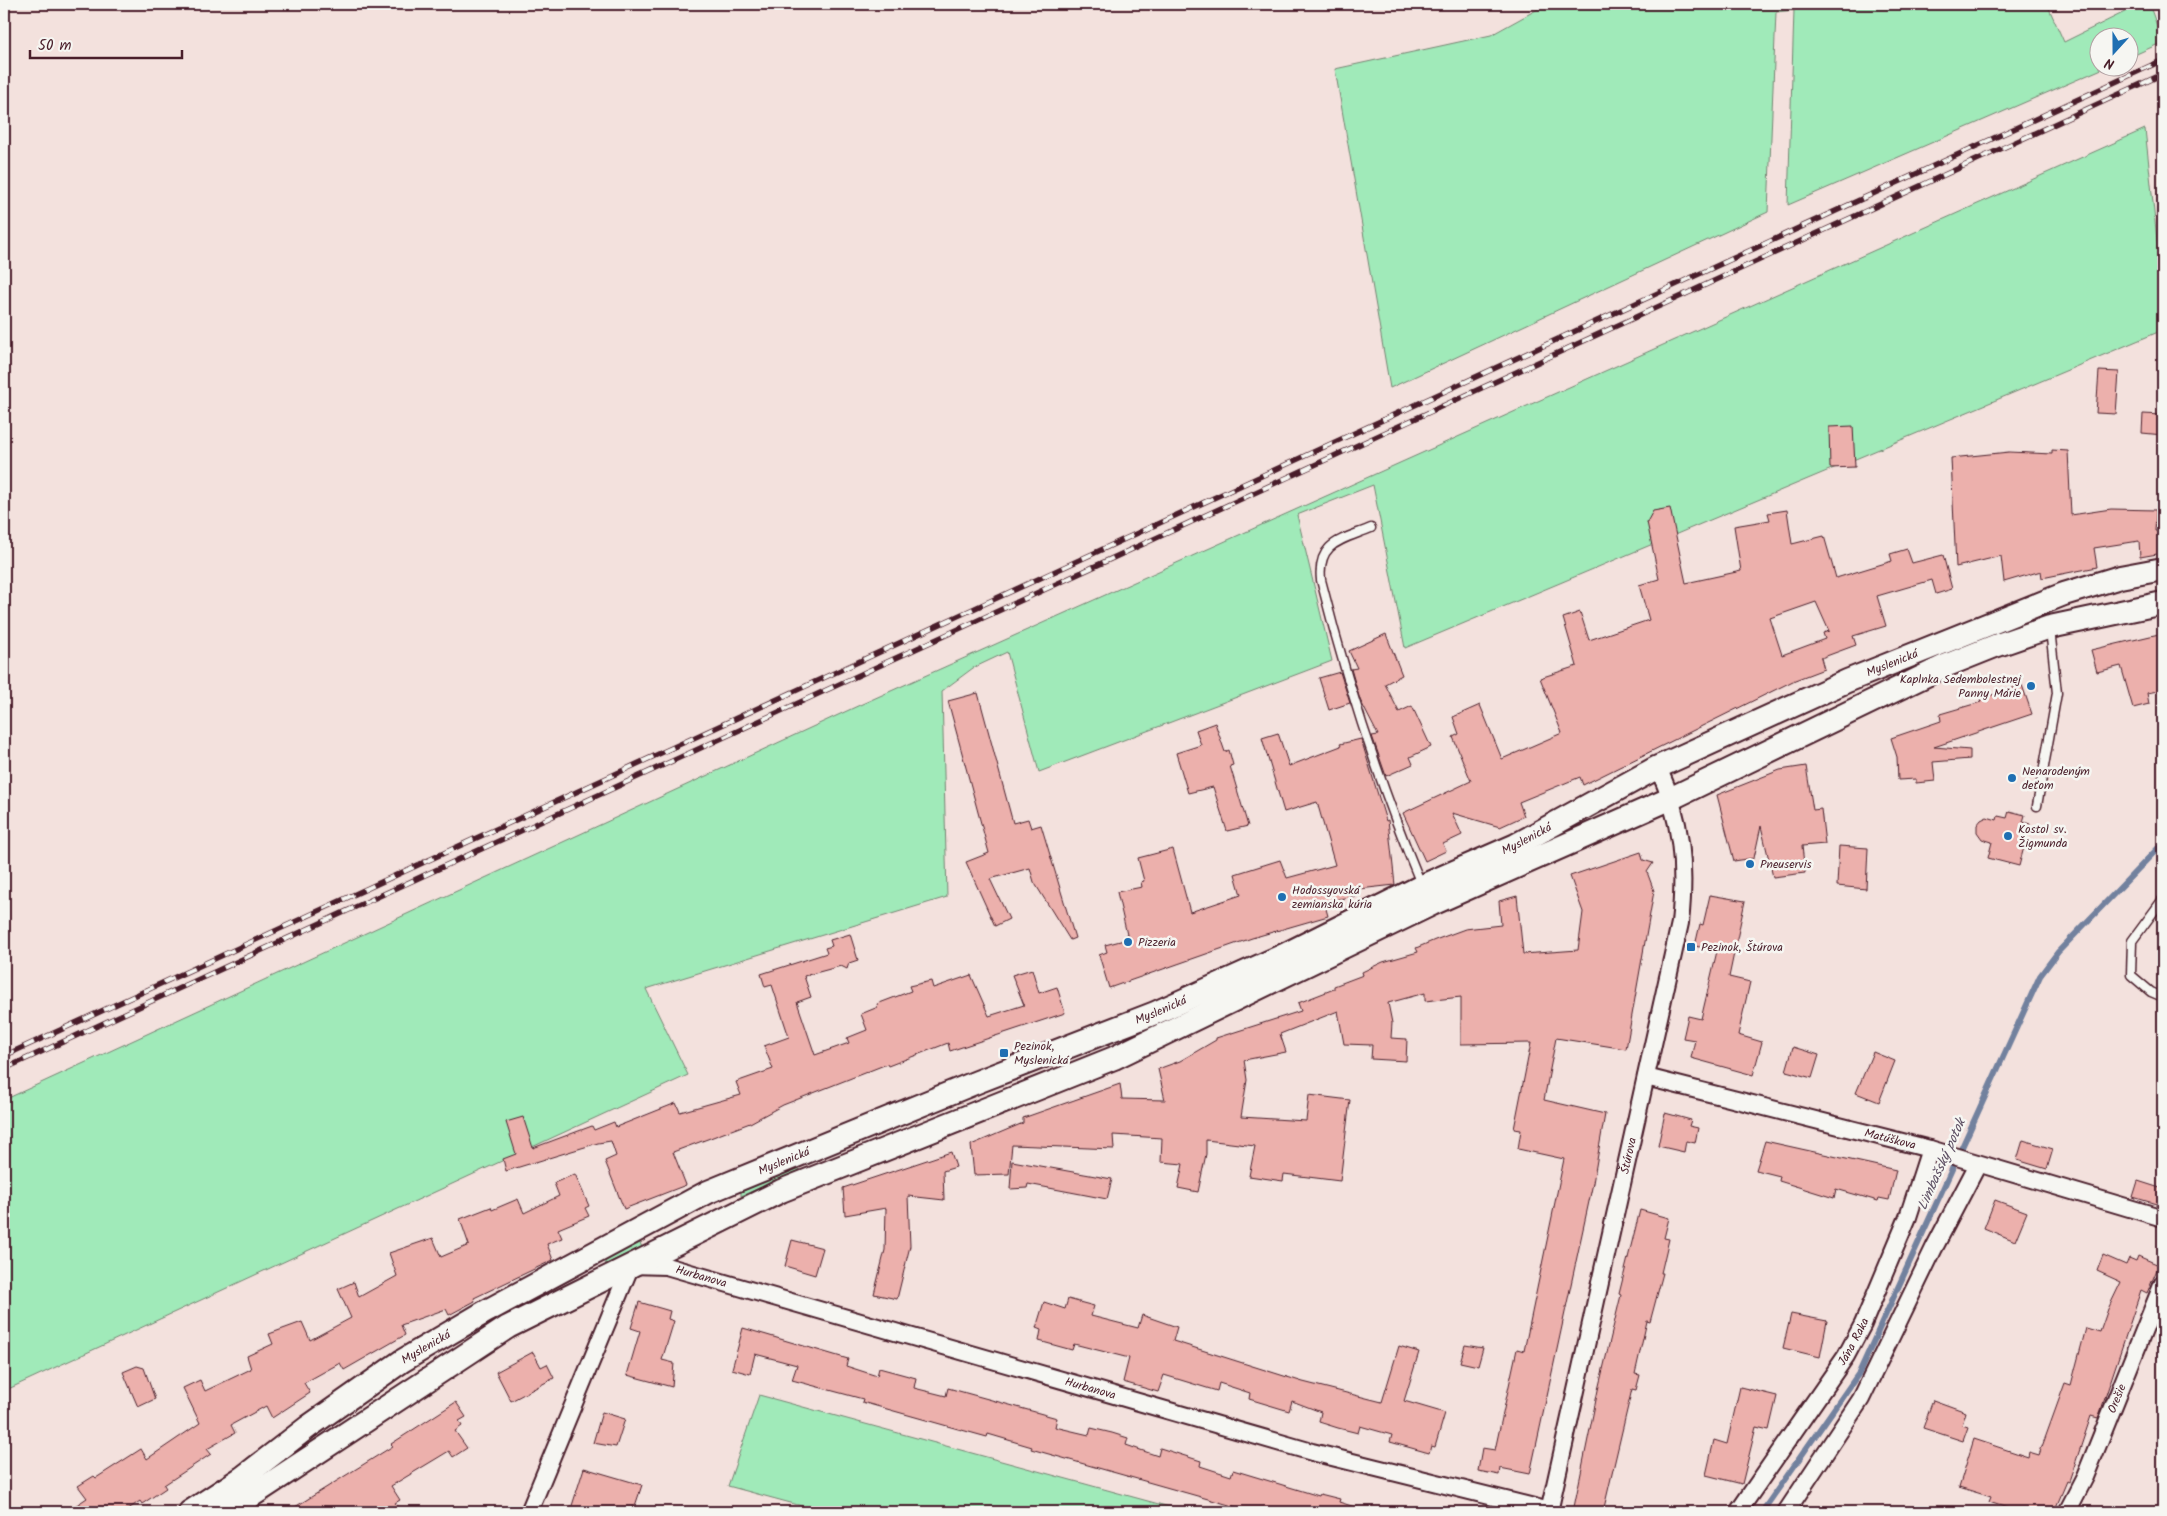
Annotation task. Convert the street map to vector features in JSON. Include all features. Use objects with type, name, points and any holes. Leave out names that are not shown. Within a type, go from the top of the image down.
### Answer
[{"type":"main road","name":"Myslenická","points":[[190,1512],[242,1478],[308,1427],[402,1361],[485,1312],[708,1192],[968,1086],[1155,1013],[1284,955],[1422,886],[1516,845],[1658,767],[1847,681],[2064,594],[2120,577],[2163,569]]},
{"type":"main road","name":"Myslenická","points":[[227,1512],[481,1342],[537,1311],[781,1191],[1114,1058],[1432,904],[1672,798],[1944,666],[2050,627],[2163,603]]},
{"type":"street","name":"Štúrova","points":[[1550,1512],[1674,953],[1684,887],[1682,848],[1672,798],[1658,767]]},
{"type":"street","name":"Matúškova","points":[[1646,1077],[1936,1151],[2163,1218]]},
{"type":"street","name":"Jána Raka","points":[[1738,1512],[1846,1356],[1863,1324],[1936,1151]]},
{"type":"street","points":[[1786,1512],[1862,1399],[1974,1163]]},
{"type":"street","name":"Hurbanova","points":[[631,1265],[666,1266],[1312,1452],[1550,1512]]},
{"type":"street","points":[[528,1512],[631,1265]]},
{"type":"street","name":"Orešie","points":[[2067,1512],[2085,1477],[2163,1283]]},
{"type":"lane","points":[[1371,528],[1327,548],[1322,555],[1321,580],[1341,660],[1398,826],[1422,886]]},
{"type":"lane","points":[[2037,806],[2057,693],[2050,627]]},
{"type":"lane","points":[[2163,899],[2132,942],[2131,975],[2151,992],[2163,997]]},
{"type":"green space","points":[[1547,4],[2047,4],[2064,42],[2090,29],[2090,74],[1788,205],[1794,10],[1776,12],[1768,212],[1390,388],[1335,69],[1491,35]]},
{"type":"green space","points":[[2141,4],[2149,4],[2163,42],[2140,52],[2140,28],[2092,28]]},
{"type":"green space","points":[[2145,129],[2163,295],[2163,330],[1405,648],[1373,485],[1297,515],[1332,661],[1039,772],[1007,652],[973,668],[942,691],[947,897],[646,989],[688,1075],[4,1391],[4,1100],[862,704]]},
{"type":"green space","points":[[796,1167],[800,1170],[741,1196],[741,1192]]},
{"type":"green space","points":[[640,1243],[642,1247],[606,1264],[604,1261]]},
{"type":"green space","points":[[759,1395],[1188,1512],[824,1512],[728,1486]]},
{"type":"building","points":[[2099,371],[2119,372],[2116,414],[2096,413]]},
{"type":"building","points":[[2143,414],[2163,415],[2163,435],[2142,433]]},
{"type":"building","points":[[1853,426],[1855,467],[1830,468],[1829,427]]},
{"type":"building","points":[[2052,450],[2068,451],[2071,515],[2111,509],[2156,510],[2155,531],[2163,531],[2163,553],[2140,557],[2139,541],[2094,548],[2097,567],[2042,578],[2041,571],[2004,582],[2001,556],[1956,567],[1951,458],[2009,452],[2052,454]]},
{"type":"building","points":[[1670,508],[1686,583],[1741,571],[1734,526],[1770,520],[1768,513],[1787,510],[1792,544],[1824,536],[1836,578],[1892,561],[1890,554],[1907,549],[1912,563],[1943,555],[1952,589],[1936,594],[1932,580],[1877,596],[1886,626],[1853,636],[1856,645],[1821,658],[1824,669],[1795,680],[1583,785],[1580,777],[1519,802],[1524,816],[1500,827],[1452,813],[1462,835],[1443,844],[1446,851],[1425,861],[1403,813],[1471,781],[1453,737],[1459,734],[1453,717],[1480,705],[1502,759],[1562,733],[1540,678],[1577,666],[1563,618],[1580,612],[1589,640],[1649,620],[1639,585],[1659,579],[1647,522],[1653,511]],"holes":[[[1816,602],[1829,631],[1823,633],[1825,639],[1782,655],[1770,618]]]},
{"type":"building","points":[[2163,633],[2163,690],[2147,693],[2149,704],[2133,708],[2121,666],[2097,672],[2091,650]]},
{"type":"building","points":[[1386,634],[1402,675],[1385,684],[1399,712],[1412,706],[1431,747],[1410,757],[1413,764],[1386,776],[1372,736],[1378,735],[1360,700],[1351,669],[1357,668],[1349,651]]},
{"type":"building","points":[[1340,672],[1350,703],[1329,710],[1319,678]]},
{"type":"building","points":[[2022,685],[2032,714],[1934,747],[1970,750],[1970,759],[1933,762],[1935,781],[1916,783],[1916,779],[1898,780],[1897,757],[1891,738],[1941,721],[1940,714],[1981,702],[1980,699]]},
{"type":"building","points":[[978,693],[1013,823],[1028,819],[1031,828],[1041,825],[1075,938],[1070,940],[1034,882],[1030,868],[990,879],[1009,919],[995,926],[966,862],[989,853],[948,701]]},
{"type":"building","points":[[1215,723],[1225,752],[1229,750],[1233,765],[1230,766],[1248,826],[1227,831],[1213,787],[1188,793],[1176,753],[1201,745],[1196,730]]},
{"type":"building","points":[[1278,733],[1289,766],[1341,746],[1340,744],[1361,739],[1386,821],[1388,820],[1395,885],[1359,889],[1360,895],[1324,902],[1328,916],[1252,938],[1109,988],[1099,955],[1107,952],[1105,945],[1128,939],[1117,892],[1142,887],[1141,882],[1144,881],[1138,858],[1173,849],[1190,912],[1241,895],[1235,874],[1280,860],[1287,878],[1335,865],[1317,802],[1284,812],[1262,738]]},
{"type":"building","points":[[1806,766],[1813,810],[1821,809],[1825,844],[1802,846],[1805,873],[1773,877],[1761,826],[1754,858],[1734,861],[1717,795],[1780,770]]},
{"type":"building","name":"Kostol sv. Žigmunda","points":[[2009,811],[2025,815],[2023,822],[2030,824],[2019,866],[1988,858],[1992,842],[1982,839],[1977,832],[1977,825],[1981,820],[1987,817],[1997,820],[1998,816],[2007,818]]},
{"type":"building","points":[[1839,846],[1868,848],[1866,889],[1837,886]]},
{"type":"building","points":[[1641,852],[1643,860],[1653,863],[1647,872],[1654,891],[1626,1049],[1556,1038],[1544,1100],[1605,1114],[1593,1183],[1530,1474],[1500,1468],[1499,1475],[1478,1471],[1482,1448],[1495,1450],[1517,1349],[1524,1351],[1564,1159],[1518,1149],[1521,1130],[1514,1129],[1531,1043],[1461,1044],[1461,997],[1425,1001],[1425,993],[1388,1003],[1392,1023],[1391,1038],[1407,1039],[1406,1061],[1371,1059],[1372,1045],[1344,1044],[1338,1011],[1280,1034],[1286,1052],[1244,1060],[1247,1080],[1241,1117],[1306,1121],[1309,1095],[1350,1100],[1340,1181],[1284,1174],[1283,1181],[1249,1176],[1255,1146],[1206,1140],[1206,1154],[1198,1192],[1178,1188],[1183,1164],[1161,1162],[1162,1138],[1113,1135],[1114,1149],[1012,1145],[1009,1174],[974,1175],[971,1145],[1023,1123],[1023,1118],[1120,1084],[1122,1099],[1165,1100],[1158,1069],[1180,1061],[1216,1040],[1216,1038],[1301,1011],[1298,1003],[1334,989],[1334,986],[1363,975],[1362,972],[1383,962],[1418,952],[1416,948],[1435,940],[1465,929],[1501,925],[1499,901],[1517,896],[1523,954],[1578,950],[1583,912],[1570,876]]},
{"type":"building","points":[[1710,895],[1745,901],[1729,977],[1750,982],[1738,1035],[1762,1042],[1753,1075],[1691,1058],[1695,1040],[1683,1038],[1688,1016],[1701,1019],[1717,951],[1695,946],[1700,924],[1703,925]]},
{"type":"building","points":[[850,934],[858,960],[849,963],[847,969],[841,966],[804,976],[811,997],[797,1002],[815,1055],[849,1043],[847,1038],[867,1030],[861,1014],[878,1007],[877,1004],[911,991],[909,986],[931,981],[933,988],[971,975],[989,1016],[1024,1005],[1012,975],[1032,969],[1039,993],[1057,987],[1065,1013],[950,1051],[948,1043],[888,1066],[887,1064],[783,1105],[750,1123],[673,1152],[686,1185],[624,1209],[605,1161],[616,1156],[611,1141],[598,1143],[506,1171],[503,1159],[516,1154],[506,1122],[523,1117],[533,1148],[592,1126],[594,1130],[614,1122],[616,1127],[676,1103],[680,1112],[741,1095],[736,1082],[773,1069],[764,1046],[789,1037],[772,985],[765,987],[761,974],[827,953],[825,948],[832,946],[830,940]]},
{"type":"building","points":[[1793,1047],[1819,1055],[1812,1078],[1786,1071]]},
{"type":"building","points":[[1873,1052],[1895,1061],[1879,1102],[1856,1093]]},
{"type":"building","points":[[1665,1113],[1691,1120],[1689,1126],[1698,1128],[1695,1143],[1686,1141],[1684,1152],[1658,1146]]},
{"type":"building","points":[[2023,1140],[2053,1149],[2047,1169],[2017,1160]]},
{"type":"building","points":[[1765,1141],[1896,1170],[1889,1200],[1879,1198],[1878,1201],[1836,1189],[1834,1198],[1779,1181],[1780,1176],[1756,1170]]},
{"type":"building","points":[[951,1152],[956,1167],[943,1171],[944,1200],[908,1196],[910,1246],[897,1299],[874,1294],[885,1250],[886,1208],[845,1215],[843,1188]]},
{"type":"building","points":[[1012,1161],[1112,1179],[1107,1199],[1028,1184],[1027,1188],[1010,1189]]},
{"type":"building","points":[[575,1174],[589,1206],[585,1208],[589,1216],[558,1229],[562,1238],[547,1244],[553,1260],[474,1298],[475,1301],[449,1315],[446,1309],[401,1325],[405,1335],[344,1370],[340,1363],[304,1383],[310,1393],[272,1418],[266,1406],[231,1425],[235,1433],[207,1449],[211,1454],[164,1485],[166,1488],[142,1504],[140,1501],[124,1512],[66,1512],[87,1498],[78,1486],[94,1476],[96,1478],[141,1449],[147,1459],[200,1423],[183,1388],[200,1380],[205,1391],[251,1369],[247,1356],[273,1344],[269,1334],[302,1322],[310,1340],[351,1318],[338,1289],[354,1282],[359,1297],[397,1276],[389,1253],[433,1238],[441,1257],[469,1245],[460,1219],[491,1207],[492,1210],[518,1199],[524,1213],[559,1196],[554,1183]]},
{"type":"building","points":[[2138,1181],[2163,1189],[2163,1206],[2133,1197]]},
{"type":"building","points":[[1995,1200],[2027,1212],[2015,1241],[1984,1228]]},
{"type":"building","points":[[1640,1210],[1669,1218],[1664,1238],[1669,1239],[1661,1273],[1663,1273],[1650,1322],[1647,1321],[1635,1374],[1640,1375],[1636,1390],[1632,1389],[1603,1512],[1573,1512],[1598,1390],[1621,1295],[1619,1294]]},
{"type":"building","points":[[792,1240],[823,1248],[815,1275],[785,1266]]},
{"type":"building","points":[[2103,1255],[2126,1265],[2129,1258],[2136,1261],[2138,1256],[2159,1265],[2147,1293],[2141,1290],[2098,1418],[2091,1416],[2069,1482],[2067,1481],[2054,1512],[2020,1512],[1989,1502],[1991,1497],[1959,1487],[1974,1439],[2028,1457],[2029,1452],[2039,1455],[2065,1383],[2071,1385],[2086,1328],[2100,1332],[2108,1309],[2121,1282],[2097,1271]]},
{"type":"building","points":[[1068,1299],[1094,1306],[1091,1316],[1138,1328],[1142,1315],[1177,1327],[1173,1341],[1303,1382],[1382,1402],[1399,1346],[1419,1352],[1404,1401],[1445,1413],[1435,1447],[1431,1446],[1429,1453],[1390,1442],[1392,1435],[1360,1426],[1358,1433],[1338,1428],[1319,1422],[1321,1412],[1292,1401],[1289,1411],[1249,1399],[1250,1393],[1219,1383],[1217,1391],[1164,1375],[1158,1392],[1123,1382],[1129,1358],[1074,1344],[1072,1350],[1039,1341],[1041,1330],[1036,1328],[1044,1302],[1065,1309]]},
{"type":"building","points":[[639,1302],[670,1311],[668,1319],[674,1321],[662,1360],[674,1363],[672,1387],[627,1375],[640,1331],[631,1328]]},
{"type":"building","points":[[1791,1314],[1827,1321],[1820,1357],[1783,1348]]},
{"type":"building","points":[[743,1328],[848,1359],[846,1366],[877,1376],[879,1368],[916,1378],[914,1388],[946,1396],[948,1388],[1057,1418],[1055,1427],[1089,1435],[1091,1428],[1112,1433],[1128,1438],[1126,1445],[1158,1456],[1160,1448],[1201,1461],[1200,1466],[1231,1476],[1233,1470],[1319,1496],[1320,1494],[1340,1499],[1339,1502],[1358,1508],[1357,1512],[1254,1512],[1031,1449],[1032,1447],[988,1434],[987,1437],[862,1402],[863,1399],[792,1380],[797,1365],[755,1354],[750,1374],[732,1369]]},
{"type":"building","points":[[1465,1345],[1483,1348],[1478,1366],[1460,1362]]},
{"type":"building","points":[[533,1352],[541,1367],[547,1364],[554,1378],[511,1401],[496,1372]]},
{"type":"building","points":[[137,1366],[144,1368],[155,1399],[138,1407],[123,1372]]},
{"type":"building","points":[[1740,1387],[1777,1396],[1769,1430],[1756,1427],[1742,1484],[1706,1475],[1714,1440],[1727,1444]]},
{"type":"building","points":[[1933,1400],[1966,1412],[1962,1425],[1968,1427],[1963,1441],[1923,1428]]},
{"type":"building","points":[[456,1402],[466,1417],[459,1421],[462,1426],[455,1431],[467,1448],[453,1457],[449,1451],[391,1486],[400,1500],[395,1503],[402,1512],[287,1512],[393,1446],[391,1444]]},
{"type":"building","points":[[602,1412],[625,1419],[616,1447],[593,1443]]},
{"type":"building","points":[[584,1468],[642,1485],[633,1512],[570,1512]]},
{"type":"waterway","name":"Limbašský potok","points":[[1762,1512],[1859,1373],[2040,976],[2058,952],[2163,843]]},
{"type":"railway","points":[[4,1056],[2163,60]]},
{"type":"railway","points":[[4,1069],[2163,74]]},
{"type":"place","name":"Kaplnka Sedembolestnej Panny Márie","points":[[2031,686]]},
{"type":"place","name":"Nenarodeným deťom","points":[[2012,778]]},
{"type":"place","name":"Kostol sv. Žigmunda","points":[[2008,836]]},
{"type":"place","name":"Pneuservis","points":[[1750,864]]},
{"type":"place","name":"Hodossyovská zemianska kúria","points":[[1282,897]]},
{"type":"place","name":"Pizzeria","points":[[1128,942]]},
{"type":"place","name":"Pezinok, Štúrova","points":[[1691,947]]},
{"type":"place","name":"Pezinok, Myslenická","points":[[1004,1053]]}]
